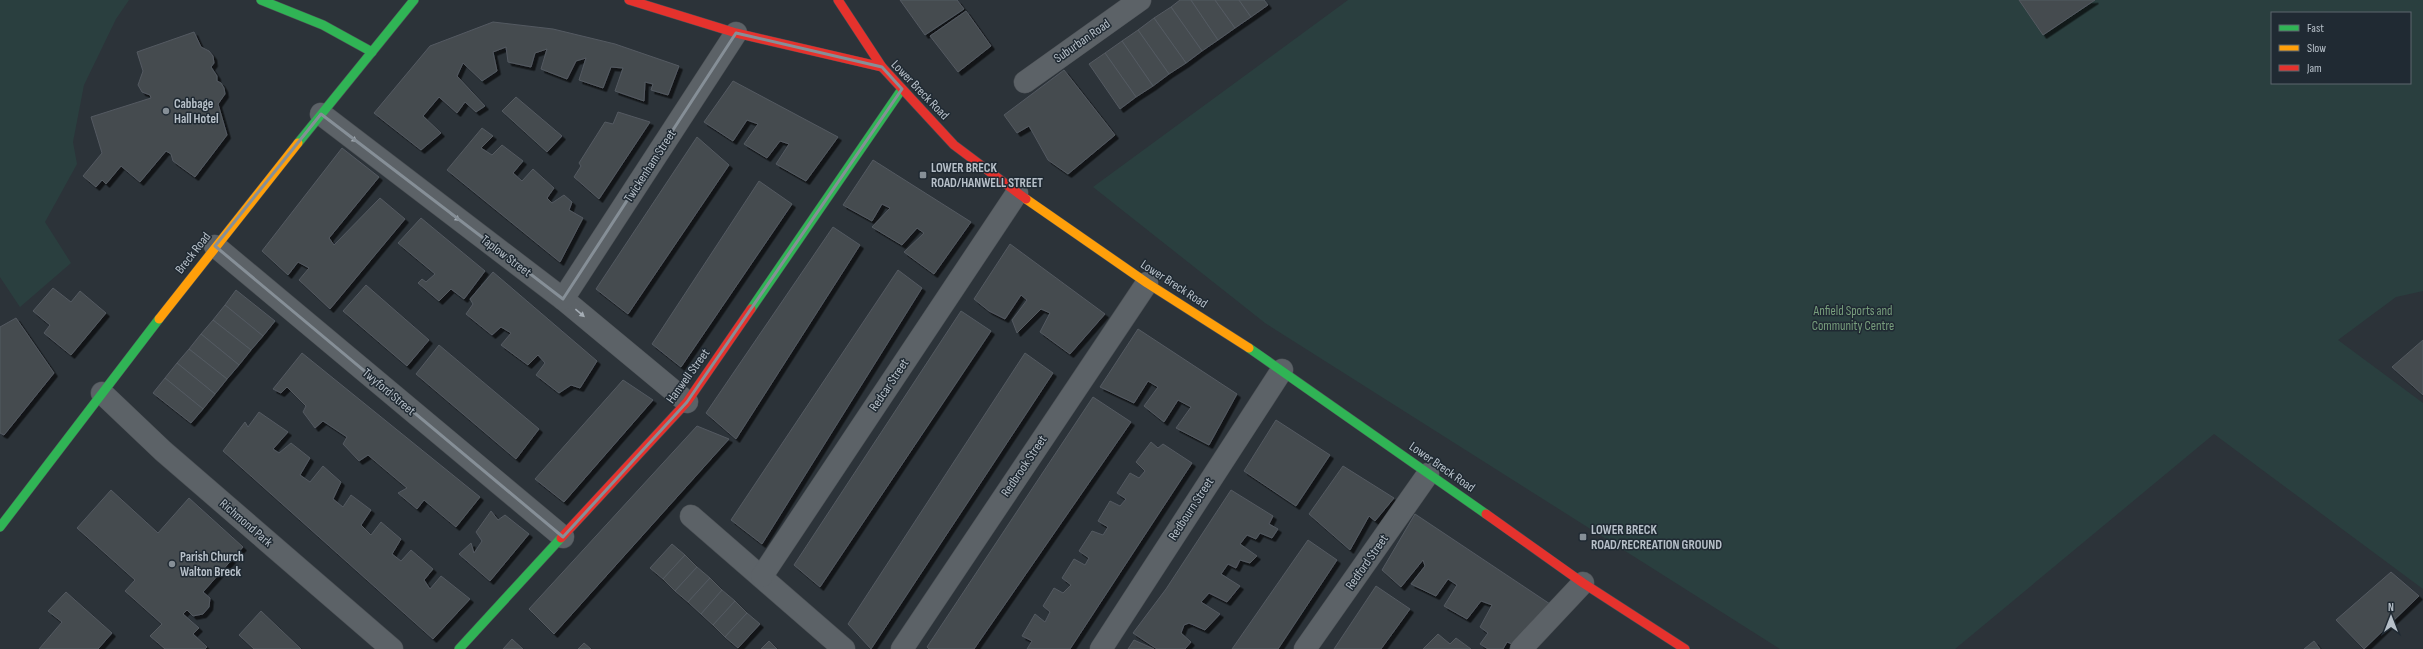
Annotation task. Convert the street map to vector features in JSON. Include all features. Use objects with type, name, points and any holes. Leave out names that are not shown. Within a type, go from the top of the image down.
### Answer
[{"type":"street","points":[[262,0],[323,25],[372,52]]},
{"type":"street","name":"Breck Road","points":[[4,515],[102,393],[215,246],[414,0]]},
{"type":"street","name":"Lower Breck Road","points":[[629,0],[736,33],[882,67],[954,145],[1017,193],[1147,283],[1282,370],[1583,583],[1685,649]]},
{"type":"street","points":[[838,0],[882,67]]},
{"type":"street","name":"Suburban Road","points":[[1025,82],[1140,0]]},
{"type":"street","name":"Twickenham Street","points":[[563,299],[736,33]]},
{"type":"street","name":"Hanwell Street","points":[[459,649],[687,402],[902,89]]},
{"type":"street","name":"Taplow Street","points":[[321,114],[563,299],[687,402]]},
{"type":"street","name":"Redcar Street","points":[[762,576],[1017,193]]},
{"type":"street","name":"Twyford Street","points":[[215,246],[563,537]]},
{"type":"street","name":"Redbrook Street","points":[[902,649],[1147,283]]},
{"type":"street","name":"Redbourn Street","points":[[1101,649],[1282,370]]},
{"type":"street","name":"Richmond Park","points":[[102,393],[163,451],[392,649]]},
{"type":"street","name":"Redford Street","points":[[1304,649],[1428,474]]},
{"type":"street","points":[[691,516],[762,576],[844,649]]},
{"type":"street","points":[[1521,649],[1583,583]]},
{"type":"highlighted area","points":[[736,33],[882,67],[902,89],[687,402],[563,537],[215,246],[321,114],[563,299]]},
{"type":"green space","points":[[0,0],[129,0],[116,19],[84,85],[73,142],[77,164],[45,222],[71,263],[20,307],[0,277]]},
{"type":"green space","name":"Anfield Sports and Community Centre","points":[[1348,0],[2423,0],[2423,291],[2396,297],[2338,340],[2423,403],[2423,589],[2214,434],[1955,649],[1780,649],[1265,323],[1093,187]]},
{"type":"building","points":[[900,0],[957,0],[964,9],[925,35]]},
{"type":"building","points":[[1180,0],[1191,0],[1218,40],[1202,51],[1171,7]]},
{"type":"building","points":[[1191,0],[1215,0],[1235,28],[1218,40]]},
{"type":"building","points":[[1215,0],[1239,0],[1251,17],[1235,28]]},
{"type":"building","points":[[1239,0],[1264,0],[1268,5],[1251,17]]},
{"type":"building","points":[[2019,0],[2095,0],[2043,35]]},
{"type":"building","points":[[1171,7],[1202,51],[1186,63],[1154,18]]},
{"type":"building","points":[[966,11],[991,46],[958,72],[930,36]]},
{"type":"building","points":[[1154,18],[1186,63],[1169,74],[1138,30]]},
{"type":"building","points":[[493,22],[553,29],[615,44],[679,66],[668,95],[651,90],[653,84],[645,82],[644,101],[615,91],[623,68],[611,67],[603,88],[579,80],[586,58],[576,61],[567,79],[541,69],[547,49],[535,53],[531,67],[508,62],[506,47],[493,52],[497,71],[482,81],[463,63],[457,76],[485,106],[476,112],[465,102],[457,113],[439,97],[423,116],[441,133],[421,150],[374,113],[430,46]]},
{"type":"building","points":[[1138,30],[1169,74],[1153,86],[1122,41]]},
{"type":"building","name":"Cabbage Hall Hotel","points":[[194,32],[201,47],[209,51],[213,56],[214,63],[211,67],[217,76],[217,81],[221,83],[224,88],[225,94],[218,104],[227,135],[195,177],[173,161],[171,154],[166,151],[140,182],[121,166],[106,184],[102,180],[96,187],[83,176],[102,153],[91,117],[151,98],[150,95],[142,92],[138,85],[143,71],[137,52]]},
{"type":"building","points":[[1122,41],[1153,86],[1136,97],[1105,53]]},
{"type":"building","points":[[1105,53],[1136,97],[1120,109],[1089,64]]},
{"type":"building","points":[[1064,70],[1115,135],[1068,174],[1048,160],[1029,126],[1017,133],[1004,115]]},
{"type":"building","points":[[733,81],[838,137],[806,181],[776,164],[789,144],[780,141],[767,158],[744,144],[758,124],[747,120],[733,141],[704,122]]},
{"type":"building","points":[[516,97],[562,136],[547,152],[502,111]]},
{"type":"building","points":[[618,112],[650,122],[599,199],[574,177],[581,166],[579,163],[605,122],[613,124]]},
{"type":"building","points":[[482,128],[493,136],[481,148],[492,155],[502,145],[523,161],[513,173],[522,181],[533,169],[554,188],[547,198],[552,203],[564,195],[572,202],[569,210],[583,218],[560,262],[447,170]]},
{"type":"building","points":[[697,137],[729,165],[628,314],[596,289]]},
{"type":"building","points":[[342,148],[379,177],[329,238],[334,245],[380,198],[405,219],[330,309],[299,280],[309,268],[298,262],[288,275],[262,251]]},
{"type":"building","points":[[873,160],[971,222],[934,274],[904,252],[924,233],[917,228],[902,245],[872,227],[890,208],[882,204],[872,221],[843,205]]},
{"type":"building","points":[[759,181],[792,204],[681,367],[652,344]]},
{"type":"building","points":[[421,218],[485,271],[464,299],[451,289],[439,301],[418,283],[422,279],[426,282],[435,274],[398,243]]},
{"type":"building","points":[[833,227],[860,245],[736,439],[706,413]]},
{"type":"building","points":[[1010,244],[1105,314],[1070,354],[1040,332],[1050,313],[1041,309],[1017,333],[1012,320],[1027,300],[1021,295],[1005,319],[989,311],[974,299]]},
{"type":"building","points":[[898,270],[922,288],[762,544],[731,520]]},
{"type":"building","points":[[493,272],[597,361],[580,388],[571,385],[559,393],[536,375],[545,363],[538,355],[528,365],[501,345],[511,333],[501,327],[492,335],[466,314],[473,304],[470,299]]},
{"type":"building","points":[[366,285],[429,340],[407,366],[343,311]]},
{"type":"building","points":[[53,288],[71,302],[80,291],[106,313],[71,355],[44,333],[50,325],[33,311]]},
{"type":"building","points":[[236,290],[275,321],[263,336],[225,305]]},
{"type":"building","points":[[225,305],[263,336],[251,350],[213,320]]},
{"type":"building","points":[[961,311],[991,331],[820,587],[794,565]]},
{"type":"building","points":[[16,318],[54,373],[4,435],[0,433],[0,327]]},
{"type":"building","points":[[213,320],[251,350],[239,365],[201,334]]},
{"type":"building","points":[[1138,329],[1237,394],[1209,445],[1176,428],[1191,407],[1178,400],[1164,422],[1144,406],[1158,387],[1148,381],[1134,403],[1100,387]]},
{"type":"building","points":[[201,334],[239,365],[227,379],[189,349]]},
{"type":"building","points":[[2423,340],[2423,395],[2392,367]]},
{"type":"building","points":[[439,345],[539,429],[516,459],[416,374]]},
{"type":"building","points":[[189,349],[227,379],[215,394],[177,363]]},
{"type":"building","points":[[302,353],[480,497],[456,527],[424,500],[417,509],[398,493],[407,488],[368,455],[359,461],[343,444],[347,437],[323,421],[315,428],[303,412],[306,406],[287,387],[281,393],[273,389]]},
{"type":"building","points":[[1025,353],[1053,373],[871,649],[848,624]]},
{"type":"building","points":[[177,363],[215,394],[203,409],[165,378]]},
{"type":"building","points":[[165,378],[203,409],[191,423],[153,393]]},
{"type":"building","points":[[623,380],[653,400],[564,502],[535,479]]},
{"type":"building","points":[[1093,397],[1131,422],[974,649],[929,649],[927,647]]},
{"type":"building","points":[[259,412],[288,432],[273,449],[279,453],[291,443],[310,458],[300,475],[310,482],[323,466],[341,482],[333,499],[343,507],[351,495],[371,510],[361,525],[371,535],[381,522],[401,539],[392,554],[401,561],[411,550],[433,569],[424,580],[430,589],[441,576],[470,599],[433,639],[223,451],[245,422],[248,427]]},
{"type":"building","points":[[1276,420],[1330,455],[1296,506],[1244,471]]},
{"type":"building","points":[[697,426],[729,439],[554,634],[529,609]]},
{"type":"building","points":[[1151,442],[1158,448],[1163,444],[1192,463],[1070,649],[1027,649],[1032,641],[1022,636],[1035,614],[1045,622],[1050,612],[1043,606],[1054,588],[1063,593],[1071,585],[1062,578],[1074,559],[1085,565],[1089,558],[1079,551],[1092,531],[1103,535],[1108,527],[1098,521],[1110,501],[1120,506],[1126,499],[1117,493],[1130,473],[1139,478],[1145,471],[1136,462]]},
{"type":"building","points":[[1343,466],[1394,498],[1375,521],[1369,516],[1350,550],[1309,514]]},
{"type":"building","name":"Parish Church Walton Breck","points":[[111,490],[158,533],[189,498],[243,547],[203,592],[210,598],[209,607],[203,614],[193,616],[187,610],[183,614],[199,628],[193,634],[207,647],[205,649],[165,649],[150,636],[162,624],[125,591],[135,580],[77,528]]},
{"type":"building","points":[[1231,490],[1273,516],[1269,524],[1278,529],[1272,538],[1260,533],[1256,539],[1247,535],[1240,544],[1257,556],[1250,563],[1240,560],[1236,568],[1228,564],[1221,574],[1240,586],[1227,602],[1209,593],[1201,602],[1220,614],[1205,630],[1189,623],[1184,625],[1181,633],[1191,642],[1185,649],[1157,649],[1133,633],[1166,589]]},
{"type":"building","points":[[491,511],[498,520],[505,515],[529,534],[490,581],[459,554],[471,543],[474,553],[482,541],[476,532]]},
{"type":"building","points":[[1415,514],[1553,606],[1517,646],[1507,642],[1503,649],[1488,649],[1480,644],[1488,633],[1480,627],[1492,605],[1481,601],[1467,619],[1444,606],[1457,585],[1448,579],[1436,596],[1411,584],[1425,566],[1423,560],[1401,587],[1382,570]]},
{"type":"building","points":[[1308,540],[1337,560],[1278,649],[1232,649]]},
{"type":"building","points":[[672,544],[685,555],[663,579],[650,568]]},
{"type":"building","points":[[685,555],[697,567],[675,591],[663,579]]},
{"type":"building","points":[[697,567],[710,578],[688,602],[675,591]]},
{"type":"building","points":[[2391,572],[2419,596],[2364,649],[2336,620]]},
{"type":"building","points":[[710,578],[722,590],[701,614],[688,602]]},
{"type":"building","points":[[1376,586],[1410,609],[1381,649],[1334,649]]},
{"type":"building","points":[[722,590],[735,601],[713,625],[701,614]]},
{"type":"building","points":[[66,592],[112,633],[98,649],[39,649],[62,622],[48,611]]},
{"type":"building","points":[[735,601],[747,613],[725,637],[713,625]]},
{"type":"building","points":[[261,611],[301,649],[254,649],[239,635]]},
{"type":"building","points":[[747,613],[760,624],[738,648],[725,637]]},
{"type":"building","points":[[1438,634],[1450,644],[1456,638],[1471,649],[1423,649]]},
{"type":"building","points":[[512,639],[523,649],[503,649]]},
{"type":"building","points":[[1134,640],[1154,649],[1128,649]]},
{"type":"building","points":[[769,641],[777,649],[761,649]]},
{"type":"building","points":[[2314,641],[2320,649],[2304,649]]},
{"type":"building","points":[[584,643],[591,649],[578,649]]},
{"type":"traffic: fast","points":[[261,0],[323,25],[372,52]]},
{"type":"traffic: fast","points":[[298,143],[414,0]]},
{"type":"traffic: fast","points":[[751,309],[902,89]]},
{"type":"traffic: fast","points":[[0,527],[159,319]]},
{"type":"traffic: fast","points":[[1249,348],[1486,514]]},
{"type":"traffic: fast","points":[[459,649],[561,538]]},
{"type":"traffic: slow","points":[[159,319],[298,143]]},
{"type":"traffic: slow","points":[[1026,199],[1147,283],[1249,348]]},
{"type":"traffic: jam","points":[[629,0],[736,33],[882,67]]},
{"type":"traffic: jam","points":[[838,0],[882,67],[954,145],[1026,199]]},
{"type":"traffic: jam","points":[[561,538],[687,402],[751,309]]},
{"type":"traffic: jam","points":[[1486,514],[1583,583],[1685,649]]},
{"type":"place","name":"Cabbage Hall Hotel","points":[[166,111]]},
{"type":"place","name":"LOWER BRECK ROAD/HANWELL STREET","points":[[923,175]]},
{"type":"place","name":"LOWER BRECK ROAD/RECREATION GROUND","points":[[1583,537]]},
{"type":"place","name":"Parish Church Walton Breck","points":[[172,564]]}]
